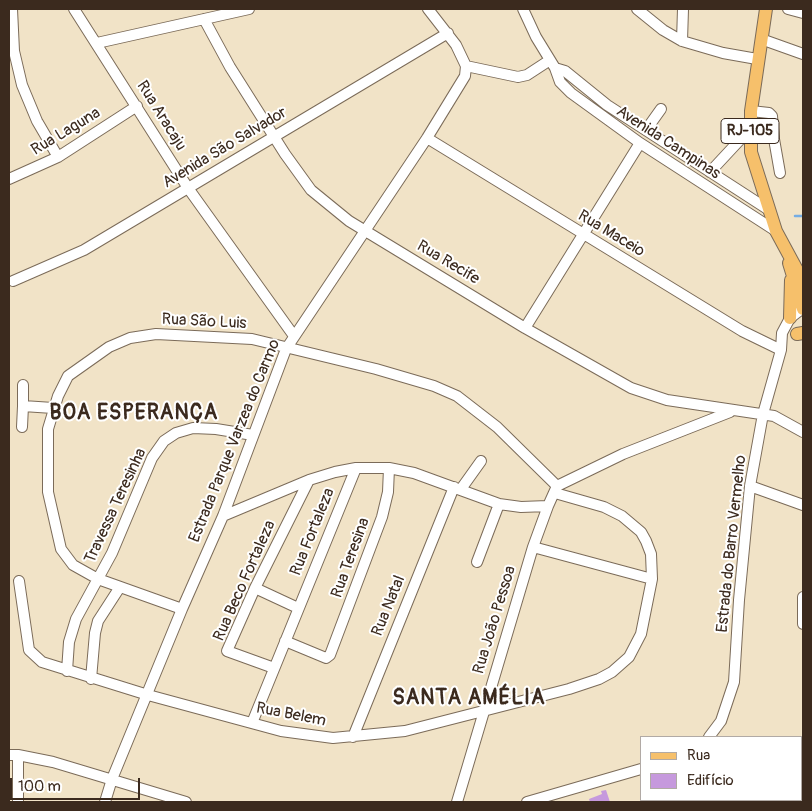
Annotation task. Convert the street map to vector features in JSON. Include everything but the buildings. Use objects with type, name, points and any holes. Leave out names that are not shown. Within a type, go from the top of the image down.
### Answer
[{"type":"main road","name":"RJ-105","points":[[766,9],[757,59],[751,112],[751,152],[776,231],[803,281]]},
{"type":"main road","name":"RJ-105","points":[[786,248],[791,275],[803,308]]},
{"type":"main road","points":[[790,318],[789,296],[791,275]]},
{"type":"street","points":[[12,9],[14,51],[22,85],[37,121],[58,157]]},
{"type":"street","name":"Rua Aracaju","points":[[74,9],[188,188],[294,336]]},
{"type":"street","points":[[97,43],[249,9]]},
{"type":"street","points":[[429,9],[448,33],[466,66],[518,77],[552,64]]},
{"type":"street","name":"Avenida Campinas","points":[[523,9],[560,82],[571,93],[640,143],[776,231]]},
{"type":"street","points":[[637,9],[663,30],[682,40],[723,53],[757,59]]},
{"type":"street","points":[[682,40],[683,9]]},
{"type":"street","points":[[788,9],[803,13]]},
{"type":"street","name":"Rua Recife","points":[[204,19],[230,67],[273,136],[311,190],[329,207],[365,231],[525,328],[644,395],[731,412],[763,414],[778,419],[803,432]]},
{"type":"street","name":"Avenida São Salvador","points":[[13,281],[84,250],[448,33]]},
{"type":"street","points":[[761,39],[803,54]]},
{"type":"street","name":"Avenida Campinas","points":[[552,64],[608,105],[769,210]]},
{"type":"street","name":"Estrada Parque Varzea do Carmo","points":[[106,802],[112,779],[182,609],[223,516],[286,349],[461,85],[466,66]]},
{"type":"street","name":"Rua Laguna","points":[[9,179],[58,157],[137,106]]},
{"type":"street","points":[[646,130],[661,109]]},
{"type":"street","points":[[751,112],[769,113],[772,116],[780,173]]},
{"type":"street","points":[[710,172],[750,130]]},
{"type":"street","name":"Rua Maceio","points":[[427,138],[584,236],[742,331],[781,350]]},
{"type":"street","points":[[525,328],[584,236],[640,143]]},
{"type":"street","name":"Estrada do Barro Vermelho","points":[[710,736],[721,721],[734,682],[739,600],[750,486],[763,414],[781,350],[782,333],[790,318],[803,308]]},
{"type":"street","name":"Estrada do Barro Vermelho","points":[[781,350],[801,332]]},
{"type":"street","name":"Rua São Luis","points":[[182,609],[98,579],[73,565],[61,549],[48,492],[48,429],[53,408],[68,376],[109,347],[130,338],[156,334],[182,334],[252,339],[286,349],[376,369],[434,386],[457,396],[497,427],[556,490]]},
{"type":"street","points":[[22,427],[23,385]]},
{"type":"street","points":[[23,406],[53,408]]},
{"type":"street","points":[[223,516],[309,480],[356,468],[389,468],[414,473],[500,504],[535,508],[548,506],[556,490],[623,454],[731,412]]},
{"type":"street","name":"Travessa Teresinha","points":[[67,671],[69,642],[76,619],[112,553],[152,458],[164,441],[176,432],[193,428],[216,429],[253,436]]},
{"type":"street","name":"Rua Natal","points":[[352,737],[458,488],[481,461]]},
{"type":"street","name":"Rua Fortaleza","points":[[252,723],[356,468]]},
{"type":"street","name":"Rua Teresina","points":[[285,641],[326,658],[330,655],[382,517],[388,492],[389,468]]},
{"type":"street","name":"Rua Beco Fortaleza","points":[[274,668],[227,651],[255,588],[309,480]]},
{"type":"street","points":[[750,486],[803,505]]},
{"type":"street","name":"Rua Belem","points":[[19,582],[29,650],[42,662],[148,695],[252,723],[315,737],[352,737],[405,731],[599,679],[622,664],[642,634],[652,579],[650,554],[641,532],[634,525],[604,508],[556,490]]},
{"type":"street","points":[[477,562],[500,504]]},
{"type":"street","name":"Rua João Pessoa","points":[[457,802],[533,547],[548,506]]},
{"type":"street","points":[[533,547],[652,579]]},
{"type":"street","points":[[91,678],[95,633],[98,621],[120,587]]},
{"type":"street","points":[[255,588],[298,608]]},
{"type":"street","points":[[803,597],[803,624]]},
{"type":"street","points":[[18,802],[13,755],[52,762],[186,802]]},
{"type":"street","points":[[527,802],[640,769]]},
{"type":"waterway","points":[[795,216],[803,216]]},
{"type":"district","name":"BOA ESPERANÇA","points":[[134,414]]},
{"type":"district","name":"SANTA AMÉLIA","points":[[469,699]]}]
